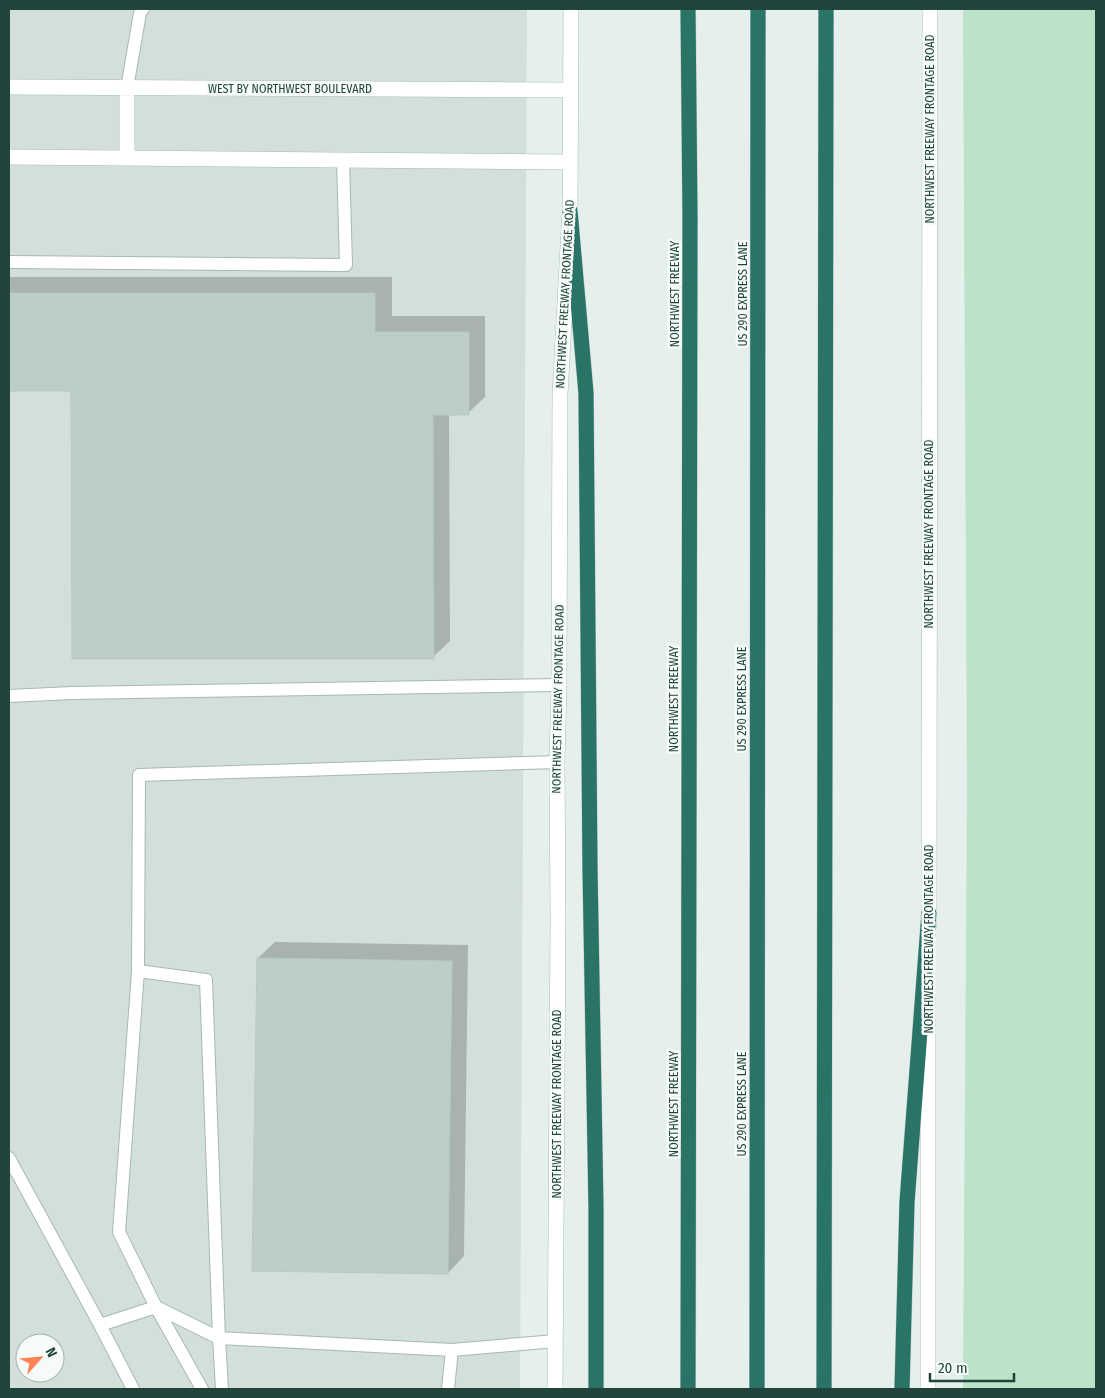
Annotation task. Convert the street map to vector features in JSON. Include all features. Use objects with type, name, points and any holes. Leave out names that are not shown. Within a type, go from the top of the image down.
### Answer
[{"type":"highway","name":"NORTHWEST FREEWAY","points":[[688,9],[690,207],[688,1389]]},
{"type":"highway","name":"US 290 EXPRESS LANE","points":[[757,1389],[758,9]]},
{"type":"highway","points":[[824,1389],[826,9]]},
{"type":"highway","points":[[570,211],[586,393],[590,869],[596,1207],[596,1389]]},
{"type":"highway","points":[[902,1389],[907,1202],[929,913]]},
{"type":"main road","name":"NORTHWEST FREEWAY FRONTAGE ROAD","points":[[555,1389],[558,919],[556,762],[559,685],[560,395],[570,211],[571,9]]},
{"type":"main road","name":"NORTHWEST FREEWAY FRONTAGE ROAD","points":[[928,1389],[930,9]]},
{"type":"main road","name":"WEST BY NORTHWEST BOULEVARD","points":[[9,87],[570,90]]},
{"type":"main road","points":[[127,88],[127,157]]},
{"type":"main road","points":[[9,157],[570,162]]},
{"type":"lane","points":[[127,88],[140,12],[143,9]]},
{"type":"lane","points":[[9,262],[346,265],[342,160]]},
{"type":"lane","points":[[9,696],[72,693],[559,685]]},
{"type":"lane","points":[[202,1389],[156,1307],[119,1232],[138,971],[139,775],[556,762]]},
{"type":"lane","points":[[138,971],[206,980],[218,1338],[222,1389]]},
{"type":"lane","points":[[9,1158],[133,1389]]},
{"type":"lane","points":[[100,1325],[156,1307],[218,1338],[452,1350],[555,1341]]},
{"type":"lane","points":[[448,1389],[452,1350]]},
{"type":"shaded area","points":[[9,9],[527,9],[520,1389],[9,1389]]},
{"type":"green space","points":[[963,9],[1096,9],[1096,1389],[963,1389],[967,789]]},
{"type":"building","points":[[9,293],[375,293],[375,332],[469,332],[469,415],[433,415],[434,659],[72,659],[71,391],[9,391]]},
{"type":"building","points":[[257,958],[452,961],[448,1274],[252,1271]]}]
